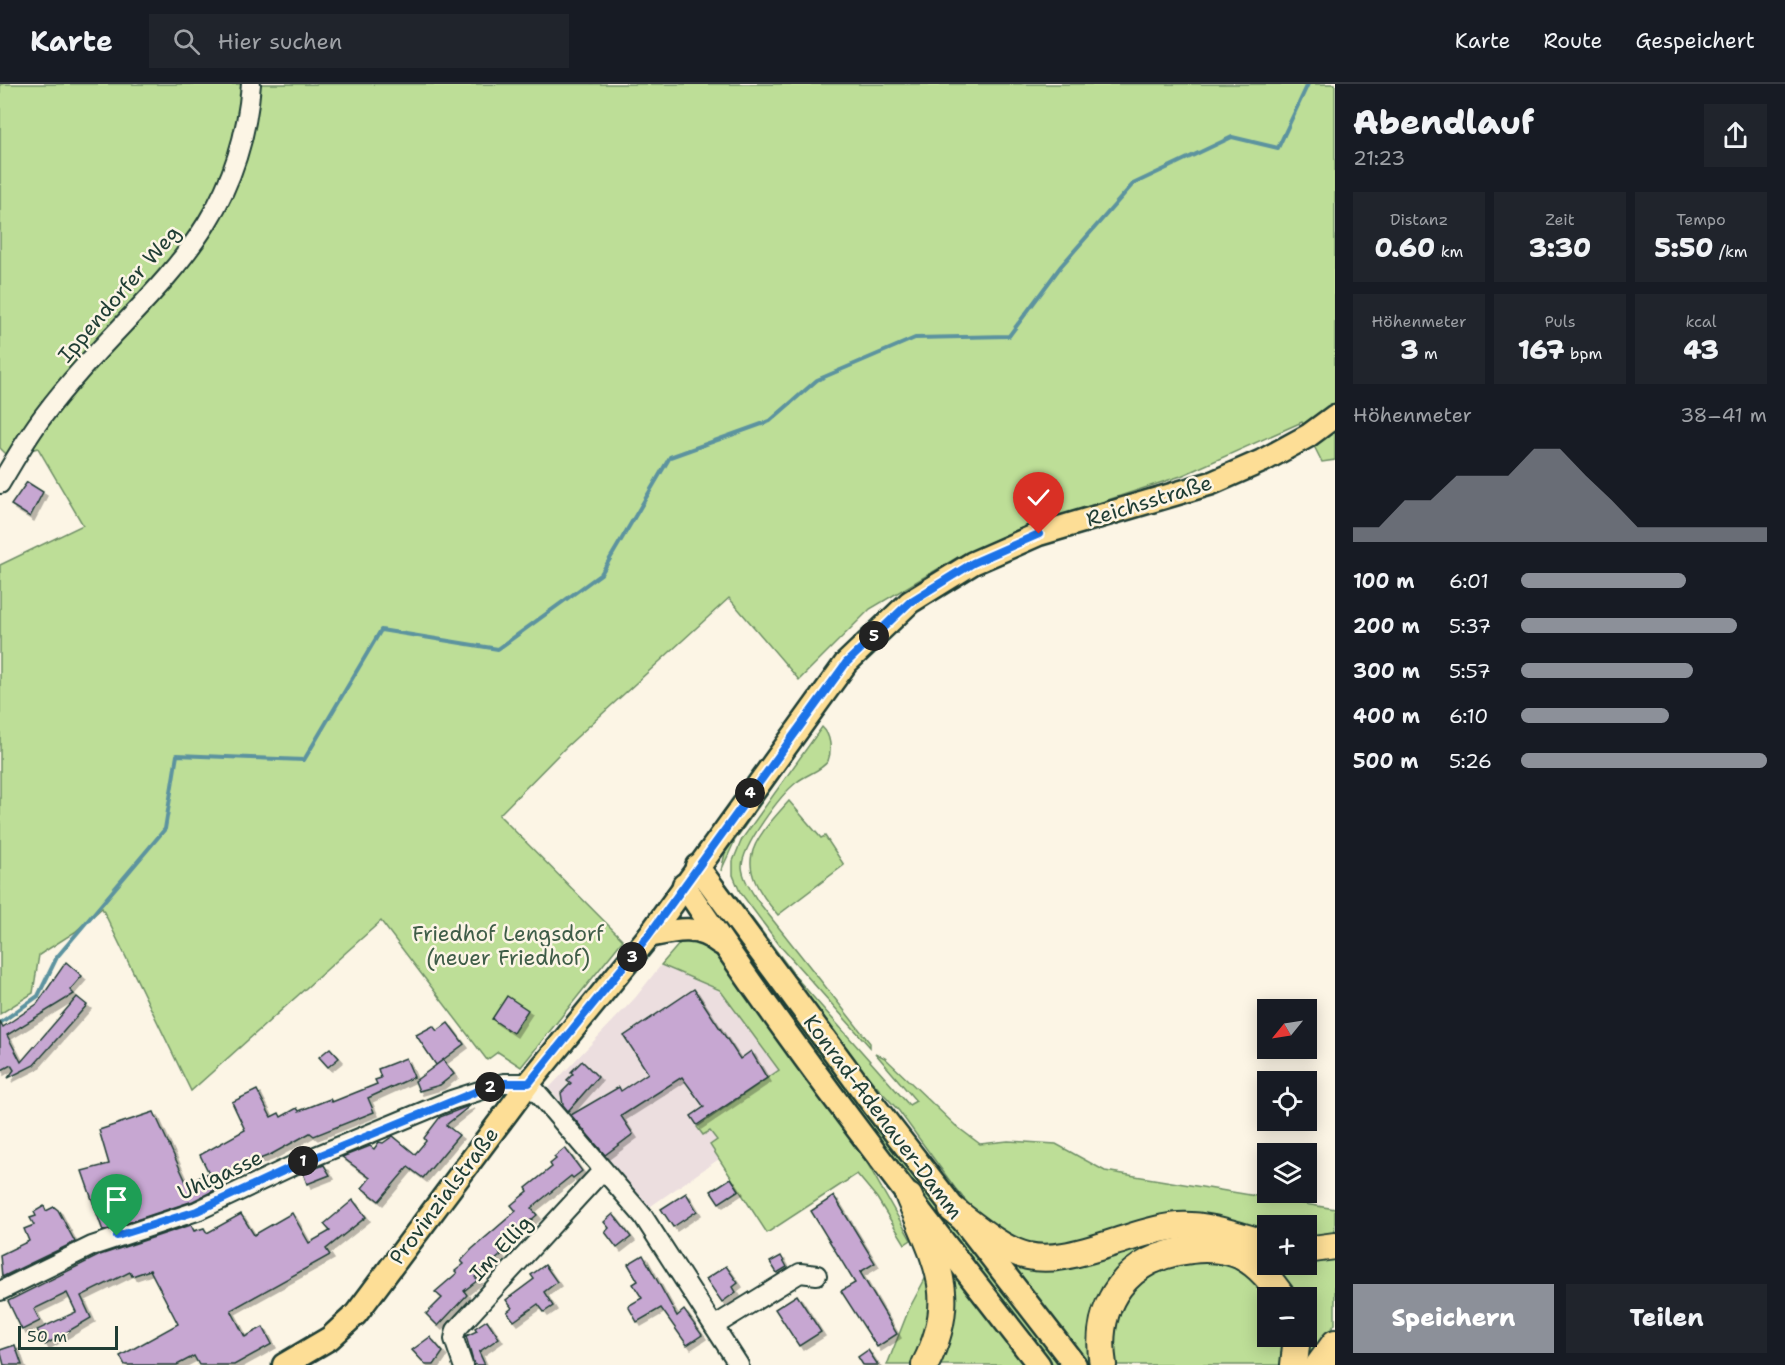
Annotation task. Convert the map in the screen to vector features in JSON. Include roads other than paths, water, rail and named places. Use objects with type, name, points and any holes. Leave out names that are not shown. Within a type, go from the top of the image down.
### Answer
[{"type":"highway","points":[[909,1197],[938,1267],[944,1307],[935,1346],[925,1365]]},
{"type":"highway","points":[[952,1209],[998,1244],[1018,1254],[1046,1259],[1078,1254],[1144,1233],[1178,1226],[1214,1228],[1257,1241]]},
{"type":"highway","points":[[1317,1248],[1335,1246]]},
{"type":"highway","points":[[1102,1365],[1101,1330],[1106,1310],[1128,1276],[1141,1265],[1170,1252],[1207,1248],[1239,1255],[1265,1273],[1275,1287]]},
{"type":"highway","points":[[1318,1365],[1335,1343]]},
{"type":"highway","points":[[1294,1365],[1296,1347]]},
{"type":"main road","name":"Reichsstraße","points":[[697,866],[846,663],[910,602],[973,563],[1039,534],[1212,483],[1308,436],[1335,416]]},
{"type":"main road","name":"Provinzialstraße","points":[[284,1365],[330,1338],[356,1314],[529,1083],[648,936],[697,866]]},
{"type":"main road","name":"Konrad-Adenauer-Damm","points":[[697,866],[952,1209],[1075,1365]]},
{"type":"main road","name":"Konrad-Adenauer-Damm","points":[[684,885],[725,948],[909,1197],[1039,1365]]},
{"type":"main road","points":[[648,936],[686,929],[696,930],[708,934],[725,948]]},
{"type":"street","name":"Ippendorfer Weg","points":[[0,484],[44,415],[181,262],[205,228],[231,176],[244,133],[251,84]]},
{"type":"street","name":"Uhlgasse","points":[[0,1291],[92,1246],[197,1211],[294,1166],[452,1100],[504,1083],[529,1083]]},
{"type":"street","points":[[529,1083],[643,1216],[739,1365]]},
{"type":"street","name":"Im Ellig","points":[[463,1365],[454,1339],[456,1330],[603,1170]]},
{"type":"street","points":[[714,1326],[801,1273],[817,1275]]},
{"type":"waterway","points":[[0,1023],[38,996],[57,957],[165,829],[177,755],[304,760],[381,630],[498,649],[601,574],[670,457],[770,421],[817,380],[915,338],[1009,336],[1061,266],[1133,184],[1232,137],[1278,148],[1308,84]]},
{"type":"park label","name":"Friedhof Lengsdorf (neuer Friedhof)","points":[[508,946]]}]
